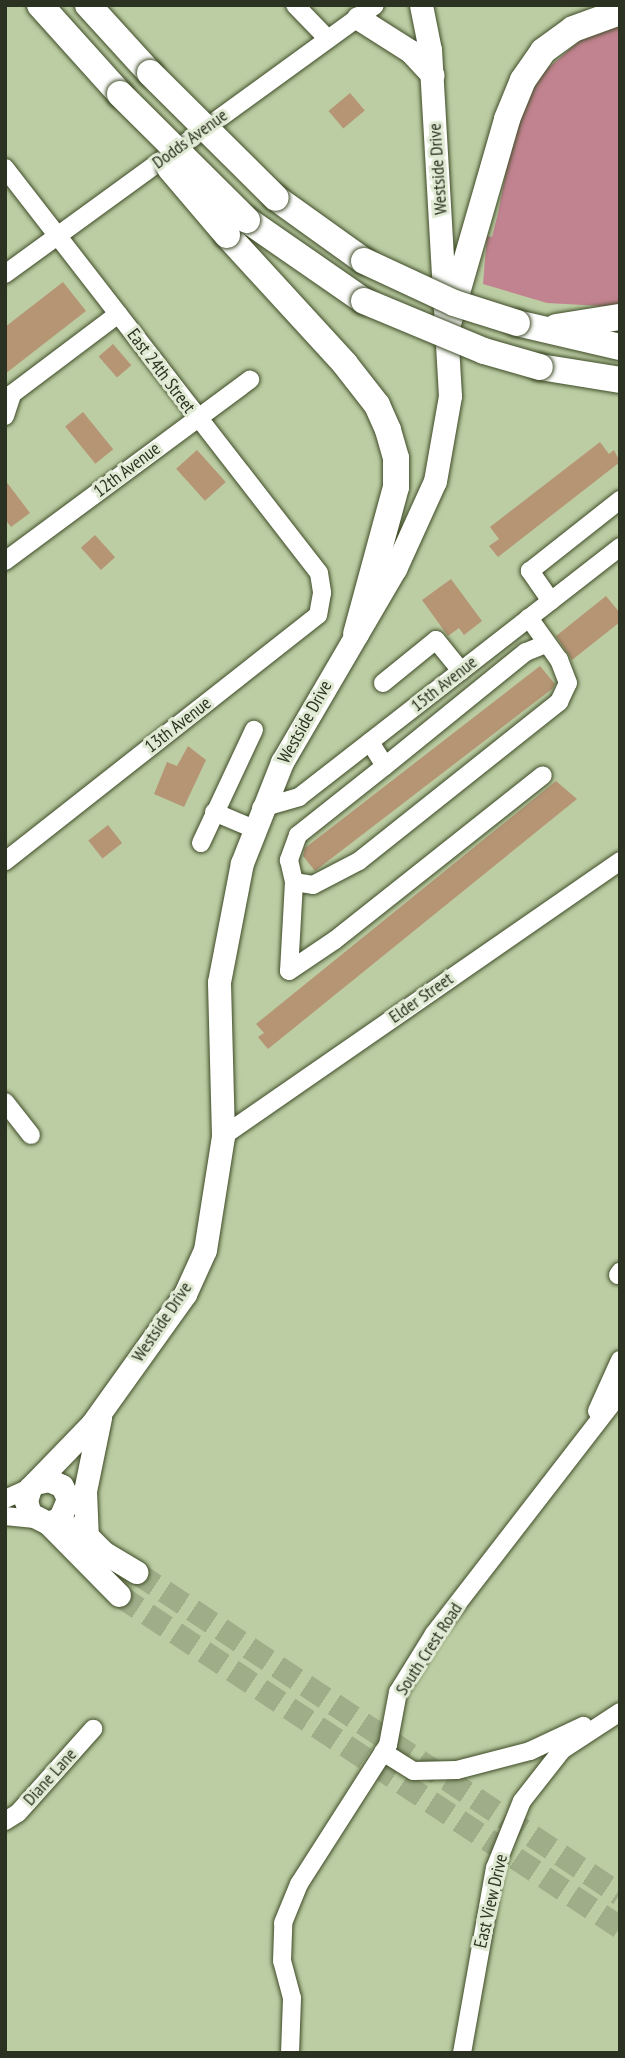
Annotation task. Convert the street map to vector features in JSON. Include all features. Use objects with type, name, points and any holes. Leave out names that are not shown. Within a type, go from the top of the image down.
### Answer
[{"type":"highway","points":[[40,5],[117,98],[237,227],[377,405],[396,458],[396,487],[356,634]]},
{"type":"highway","points":[[88,5],[150,74],[276,198],[364,261],[454,303],[527,326],[620,347]]},
{"type":"highway","points":[[448,324],[507,118],[523,80],[543,51],[573,29],[620,12]]},
{"type":"highway","points":[[237,227],[363,301],[472,347],[540,367],[620,380]]},
{"type":"highway","points":[[527,326],[620,317]]},
{"type":"main road","name":"Westside Drive","points":[[33,1486],[97,1418],[185,1294],[205,1250],[223,1136],[219,982],[233,899],[258,818],[282,762],[395,569],[435,481],[450,396],[448,324],[432,75],[421,5]]},
{"type":"main road","points":[[367,11],[432,75]]},
{"type":"main road","name":"Westside Drive","points":[[67,1499],[97,1418]]},
{"type":"main road","points":[[87,1539],[85,1491],[97,1418]]},
{"type":"main road","points":[[119,1595],[27,1508],[33,1486],[56,1482],[87,1539],[136,1572]]},
{"type":"main road","points":[[41,1521],[60,1518],[67,1499]]},
{"type":"street","points":[[295,5],[328,40]]},
{"type":"street","name":"Dodds Avenue","points":[[5,275],[367,11]]},
{"type":"street","name":"East 24th Street","points":[[5,168],[319,573]]},
{"type":"street","points":[[5,416],[12,394],[118,314]]},
{"type":"street","name":"12th Avenue","points":[[5,561],[250,380]]},
{"type":"street","points":[[551,601],[530,571],[620,500]]},
{"type":"street","name":"15th Avenue","points":[[258,818],[299,797],[620,547]]},
{"type":"street","name":"13th Avenue","points":[[5,861],[318,615],[323,593],[319,573]]},
{"type":"street","points":[[294,882],[313,885],[359,861],[559,702],[568,684],[559,660],[529,618]]},
{"type":"street","points":[[383,683],[436,640],[461,671]]},
{"type":"street","points":[[543,775],[335,940],[289,971],[294,882],[289,860],[298,835],[526,652],[546,644]]},
{"type":"street","points":[[420,703],[437,723]]},
{"type":"street","points":[[201,843],[254,730]]},
{"type":"street","points":[[370,742],[385,765]]},
{"type":"street","points":[[214,811],[258,818]]},
{"type":"street","name":"Elder Street","points":[[223,1136],[620,861]]},
{"type":"street","points":[[5,1102],[31,1135]]},
{"type":"street","points":[[588,1433],[620,1360]]},
{"type":"street","name":"South Crest Road","points":[[289,2053],[292,1998],[282,1961],[283,1923],[299,1884],[383,1752],[398,1692],[434,1634],[620,1393]]},
{"type":"street","points":[[5,1499],[33,1486]]},
{"type":"street","points":[[5,1516],[41,1521]]},
{"type":"street","points":[[383,1752],[414,1771],[457,1770],[530,1751],[618,1714]]},
{"type":"street","name":"East View Drive","points":[[462,2053],[495,1868],[522,1801],[562,1750],[618,1714]]},
{"type":"street","name":"Diane Lane","points":[[5,1821],[18,1813],[93,1729]]},
{"type":"shaded area","points":[[620,25],[620,307],[547,303],[483,284],[487,236],[492,237],[514,130],[540,75],[584,37]]},
{"type":"building","points":[[350,93],[365,111],[343,129],[329,111]]},
{"type":"building","points":[[63,282],[86,311],[5,374],[5,327]]},
{"type":"building","points":[[113,344],[131,365],[117,378],[99,356]]},
{"type":"building","points":[[83,412],[113,449],[95,464],[65,426]]},
{"type":"building","points":[[600,442],[609,454],[614,450],[620,462],[498,557],[489,546],[499,539],[490,527]]},
{"type":"building","points":[[197,450],[226,482],[205,501],[176,469]]},
{"type":"building","points":[[5,480],[30,513],[11,527],[5,519]]},
{"type":"building","points":[[95,535],[115,557],[101,570],[81,548]]},
{"type":"building","points":[[451,579],[482,621],[464,635],[459,628],[448,636],[422,600]]},
{"type":"building","points":[[606,596],[620,613],[620,622],[572,660],[556,636]]},
{"type":"building","points":[[540,666],[555,684],[552,689],[315,871],[303,856],[305,848]]},
{"type":"building","points":[[188,746],[206,760],[184,807],[154,794],[167,762],[177,766]]},
{"type":"building","points":[[556,781],[577,799],[268,1049],[258,1037],[264,1033],[256,1024]]},
{"type":"building","points":[[108,825],[122,843],[102,859],[88,840]]},
{"type":"tunnel","points":[[136,1572],[620,1894]]},
{"type":"tunnel","points":[[119,1595],[620,1927]]}]
